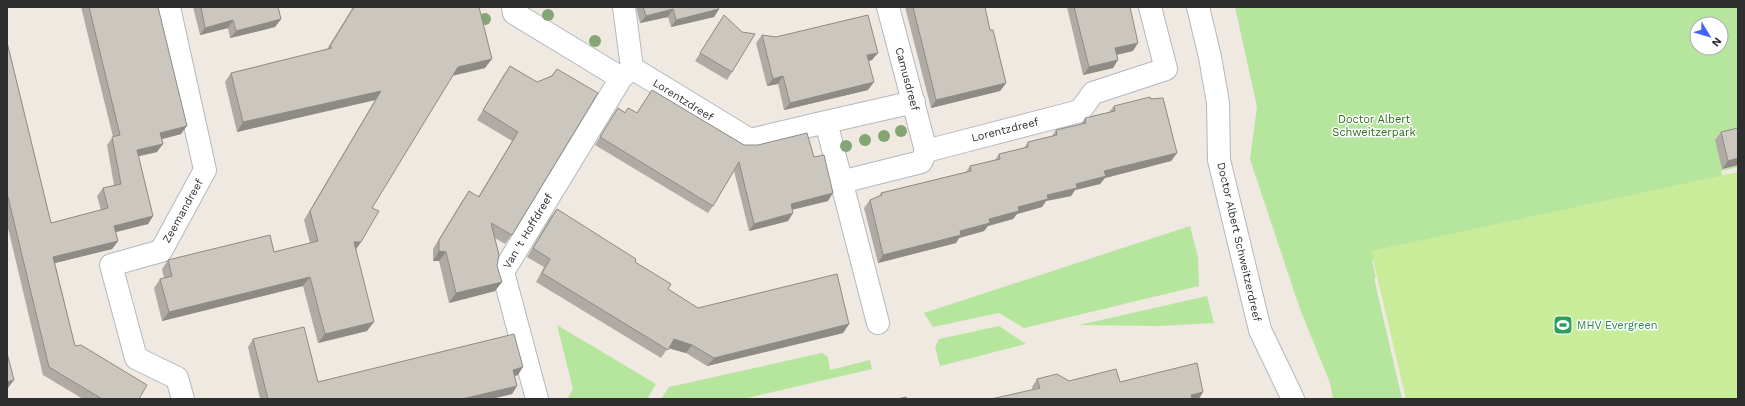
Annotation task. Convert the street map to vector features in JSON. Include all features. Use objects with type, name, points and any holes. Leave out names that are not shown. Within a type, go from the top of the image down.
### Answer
[{"type":"street","name":"Zeemandreef","points":[[169,7],[205,170],[161,251],[111,265],[136,358],[177,378],[183,399]]},
{"type":"street","points":[[513,7],[514,13],[626,73],[624,7]]},
{"type":"street","name":"Camusdreef","points":[[888,7],[926,151]]},
{"type":"street","name":"Lorentzdreef","points":[[926,151],[1080,111],[1093,93],[1166,69],[1150,7]]},
{"type":"street","name":"Doctor Albert Schweitzerdreef","points":[[1198,7],[1210,57],[1218,103],[1219,160],[1260,330],[1293,399]]},
{"type":"street","name":"Lorentzdreef","points":[[626,73],[750,140],[914,102]]},
{"type":"street","name":"Van 't Hoffdreef","points":[[537,399],[503,272],[626,73]]},
{"type":"street","points":[[826,122],[878,323]]},
{"type":"street","points":[[841,182],[921,162],[926,151]]},
{"type":"green space","name":"Doctor Albert Schweitzerpark","points":[[1235,7],[1738,7],[1738,167],[1721,171],[1723,179],[1372,261],[1376,278],[1374,278],[1402,399],[1333,399],[1330,383],[1300,309],[1250,159],[1257,107]]},
{"type":"green space","name":"MHV Evergreen","points":[[1738,172],[1738,399],[1406,399],[1371,251]]},
{"type":"green space","points":[[1190,226],[1198,258],[1199,286],[1024,328],[999,313],[933,327],[924,313]]},
{"type":"green space","points":[[1207,296],[1214,323],[1159,326],[1079,325]]},
{"type":"green space","points":[[557,325],[656,384],[647,399],[567,399],[573,389]]},
{"type":"green space","points":[[999,326],[1026,344],[940,366],[935,347],[939,339]]},
{"type":"green space","points":[[822,353],[828,357],[830,370],[870,360],[872,369],[743,399],[661,399],[669,387]]},
{"type":"building","points":[[89,7],[158,7],[187,126],[160,133],[163,144],[137,150],[153,216],[114,226],[118,241],[53,257],[75,346],[81,345],[147,385],[139,399],[102,399],[49,367],[7,193],[7,42],[51,223],[108,208],[103,188],[121,184],[112,137],[120,135]]},
{"type":"building","points":[[201,7],[278,7],[281,19],[236,31],[233,20],[205,28]]},
{"type":"building","points":[[354,7],[479,7],[492,59],[458,67],[372,208],[379,211],[361,242],[354,242],[374,322],[325,334],[310,277],[169,312],[160,279],[172,276],[168,260],[270,235],[274,252],[318,241],[310,211],[381,91],[243,122],[231,73],[332,48],[330,46]]},
{"type":"building","points":[[643,7],[717,7],[719,9],[676,20],[673,9],[646,16]]},
{"type":"building","points":[[913,7],[985,7],[990,30],[993,30],[1006,83],[936,100]]},
{"type":"building","points":[[1074,7],[1130,7],[1138,43],[1115,48],[1118,60],[1089,67]]},
{"type":"building","points":[[724,15],[742,32],[755,34],[732,72],[700,53]]},
{"type":"building","points":[[868,15],[878,53],[867,55],[874,82],[790,103],[783,76],[773,79],[762,35],[776,37]]},
{"type":"building","points":[[510,66],[537,82],[552,76],[557,69],[598,93],[512,235],[491,223],[499,255],[497,266],[502,282],[456,293],[446,252],[439,251],[439,240],[469,191],[479,197],[518,132],[483,110]]},
{"type":"building","points":[[652,90],[744,145],[758,145],[807,133],[814,157],[824,155],[833,193],[791,204],[793,213],[754,224],[739,162],[713,206],[600,137],[618,108],[625,113],[628,108],[637,113]]},
{"type":"building","points":[[1150,97],[1151,99],[1163,98],[1177,153],[1104,171],[1106,176],[1076,184],[1077,188],[1047,195],[1048,199],[1018,207],[1019,211],[989,219],[990,223],[960,231],[961,235],[883,255],[870,200],[882,195],[881,193],[971,171],[970,166],[1000,159],[999,154],[1028,147],[1028,142],[1057,135],[1056,130],[1086,123],[1085,118],[1115,111],[1114,106]]},
{"type":"building","points":[[1738,128],[1738,158],[1728,161],[1721,132]]},
{"type":"building","points":[[557,209],[636,259],[635,262],[671,284],[668,289],[698,308],[837,274],[849,324],[714,358],[692,345],[674,339],[668,350],[542,273],[550,259],[533,248]]},
{"type":"building","points":[[304,327],[318,382],[514,334],[523,367],[513,370],[517,386],[462,399],[268,399],[253,339]]},
{"type":"building","points":[[7,353],[14,380],[7,382]]},
{"type":"building","points":[[1197,363],[1203,392],[1191,395],[1192,399],[991,399],[1040,388],[1037,379],[1057,374],[1069,381],[1116,369],[1120,382]]},
{"type":"place","name":"MHV Evergreen","points":[[1563,325]]}]
